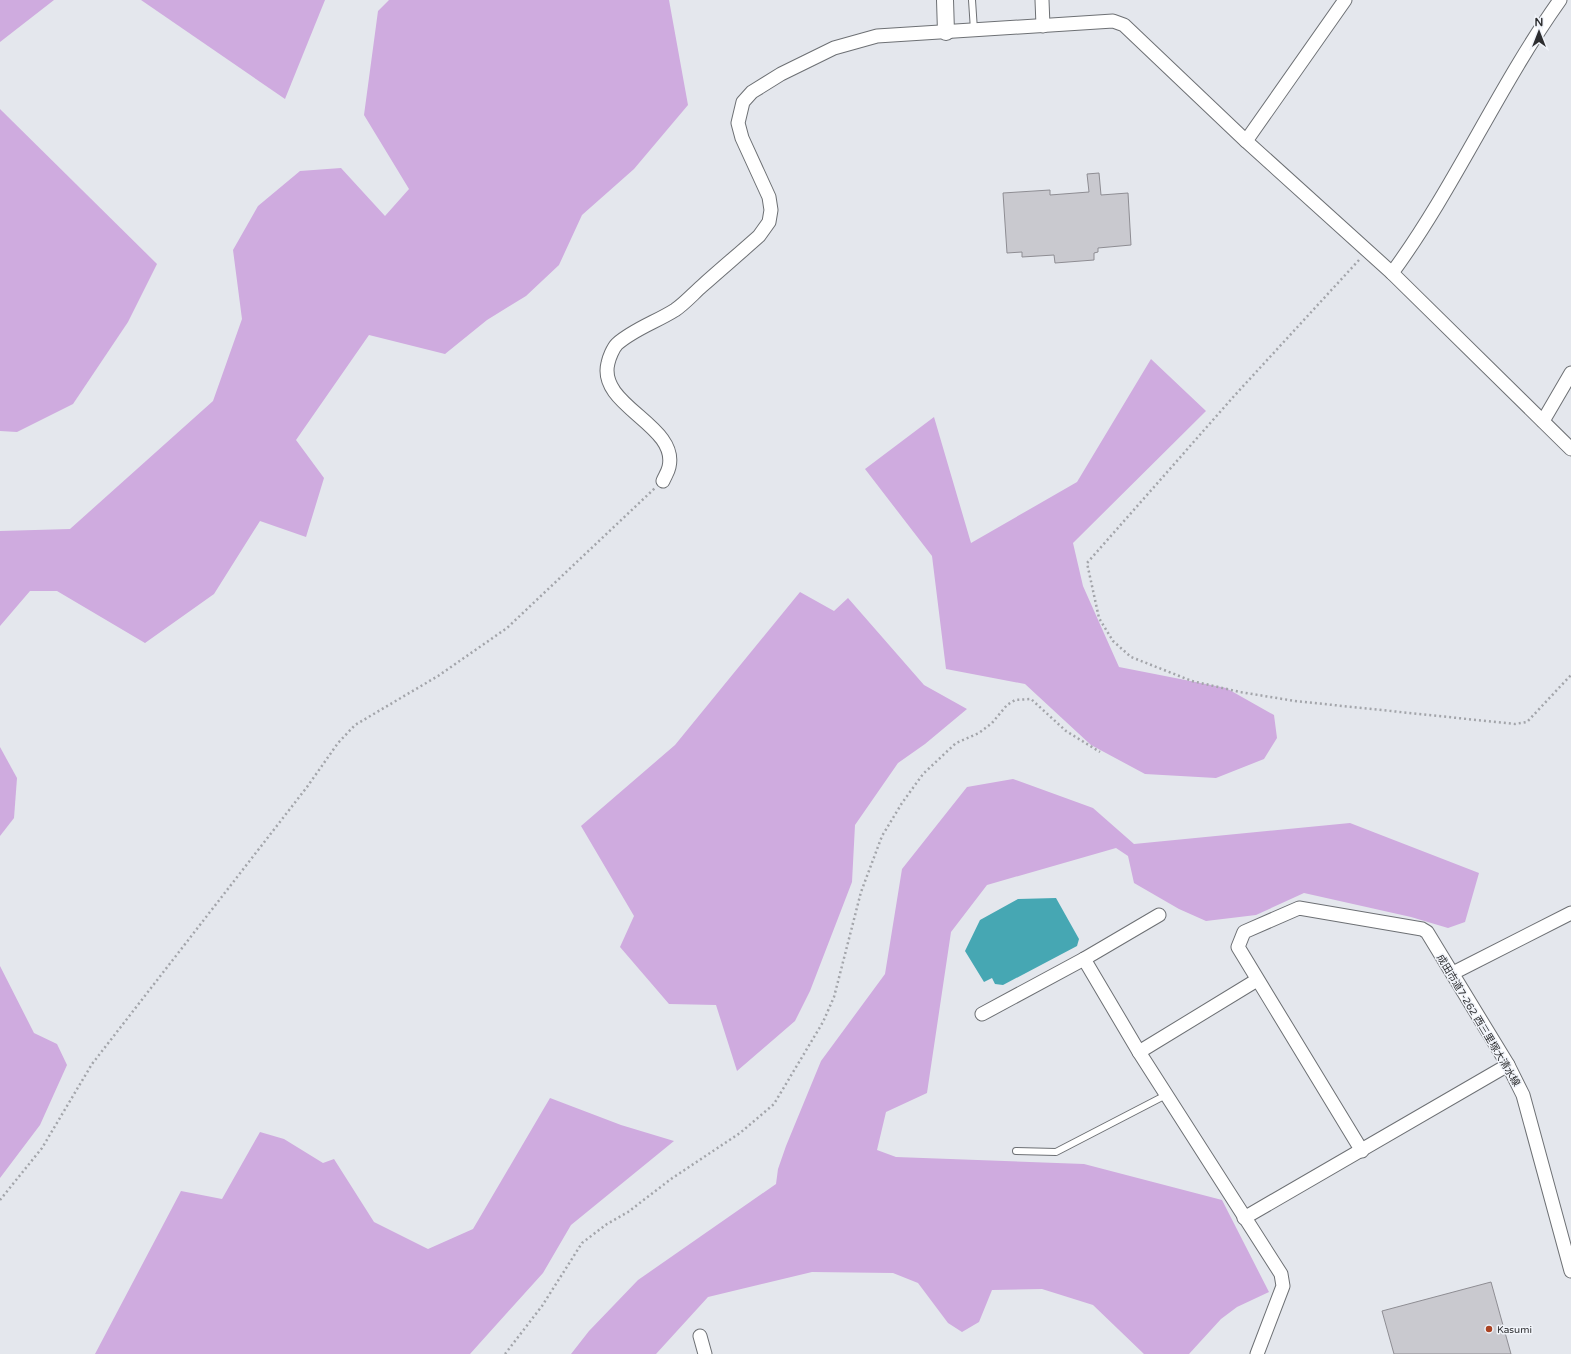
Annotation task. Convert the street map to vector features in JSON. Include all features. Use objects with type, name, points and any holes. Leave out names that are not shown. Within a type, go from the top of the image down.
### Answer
[{"type":"street","points":[[945,0],[946,32]]},
{"type":"street","points":[[1042,0],[1043,26]]},
{"type":"street","points":[[1246,141],[1345,0]]},
{"type":"street","points":[[1392,273],[1463,161],[1541,27],[1560,0]]},
{"type":"street","points":[[663,480],[669,468],[670,460],[664,442],[656,432],[618,397],[610,385],[606,373],[608,362],[616,346],[626,338],[676,310],[759,236],[769,222],[771,210],[769,197],[742,138],[738,123],[743,102],[752,92],[781,74],[834,48],[877,36],[1113,22],[1124,25],[1246,141],[1392,273],[1571,449]]},
{"type":"street","points":[[1543,421],[1571,373]]},
{"type":"street","name":"成田市道7-262 西三里塚大清水線","points":[[1257,980],[1238,947],[1244,932],[1299,908],[1422,929],[1427,932],[1508,1065],[1524,1095],[1571,1271]]},
{"type":"street","points":[[1453,973],[1571,913]]},
{"type":"street","points":[[982,1014],[1084,959],[1159,915]]},
{"type":"street","points":[[1084,959],[1139,1052],[1281,1274],[1283,1286],[1257,1354]]},
{"type":"street","points":[[1139,1052],[1257,980],[1362,1151]]},
{"type":"street","points":[[1244,1218],[1508,1065]]},
{"type":"street","points":[[700,1336],[705,1354]]},
{"type":"lane","points":[[972,0],[974,30]]},
{"type":"lane","points":[[1016,1151],[1056,1152],[1166,1095]]},
{"type":"path","points":[[1367,251],[1235,395],[1087,563],[1099,618],[1113,641],[1131,657],[1192,681],[1240,692],[1294,701],[1515,724],[1528,722],[1571,675]]},
{"type":"path","points":[[0,1200],[42,1148],[92,1064],[307,787],[338,743],[355,725],[438,676],[507,628],[663,480]]},
{"type":"path","points":[[505,1354],[542,1306],[582,1243],[607,1224],[628,1212],[671,1179],[740,1133],[778,1099],[823,1022],[834,997],[861,892],[882,836],[902,803],[923,774],[956,743],[979,733],[992,723],[1007,705],[1018,699],[1031,699],[1066,731],[1100,752]]},
{"type":"shaded area","points":[[0,0],[54,0],[0,42]]},
{"type":"shaded area","points":[[141,0],[325,0],[285,99]]},
{"type":"shaded area","points":[[389,0],[669,0],[688,105],[634,169],[582,215],[559,265],[526,296],[487,320],[445,354],[369,335],[296,440],[324,478],[306,537],[260,521],[214,594],[145,643],[57,591],[30,591],[0,626],[0,531],[70,529],[213,401],[242,319],[233,250],[258,206],[300,171],[341,168],[385,216],[409,189],[364,115],[378,11]]},
{"type":"shaded area","points":[[0,109],[157,264],[128,322],[73,404],[17,432],[0,431]]},
{"type":"shaded area","points":[[1151,359],[1206,411],[1073,543],[1083,586],[1119,667],[1226,688],[1274,715],[1277,738],[1264,759],[1216,778],[1145,774],[1091,745],[1025,684],[946,669],[932,556],[865,469],[934,417],[971,543],[1077,482]]},
{"type":"shaded area","points":[[800,592],[834,611],[848,598],[924,685],[967,709],[925,744],[898,763],[855,825],[852,882],[810,991],[795,1021],[737,1071],[716,1005],[669,1004],[620,947],[634,916],[581,826],[675,745]]},
{"type":"shaded area","points":[[0,747],[17,778],[14,818],[0,836]]},
{"type":"shaded area","points":[[1013,779],[1093,808],[1134,844],[1350,823],[1479,873],[1465,922],[1448,928],[1411,917],[1304,893],[1256,915],[1206,921],[1179,909],[1134,883],[1128,856],[1116,848],[987,885],[951,932],[927,1093],[886,1112],[877,1150],[896,1157],[1084,1164],[1222,1200],[1269,1292],[1237,1307],[1221,1319],[1189,1354],[1144,1354],[1093,1305],[1042,1289],[992,1290],[979,1322],[962,1332],[948,1323],[918,1283],[893,1273],[812,1272],[708,1297],[656,1354],[571,1354],[589,1331],[638,1280],[776,1184],[778,1169],[786,1146],[821,1061],[885,974],[902,869],[967,787]]},
{"type":"shaded area","points":[[0,966],[34,1033],[57,1044],[67,1065],[40,1125],[0,1178]]},
{"type":"shaded area","points":[[550,1098],[621,1125],[674,1141],[571,1225],[543,1273],[470,1354],[95,1354],[181,1191],[222,1199],[260,1132],[284,1139],[323,1163],[334,1159],[374,1222],[428,1249],[473,1229]]},
{"type":"water","points":[[1056,898],[1079,939],[1077,946],[1003,985],[995,984],[992,978],[984,982],[965,951],[980,920],[1018,899]]},
{"type":"building","points":[[1099,173],[1101,195],[1128,193],[1131,245],[1098,248],[1098,252],[1094,253],[1094,260],[1055,263],[1054,255],[1022,257],[1022,252],[1007,253],[1003,193],[1050,190],[1050,195],[1089,192],[1087,174]]},
{"type":"building","points":[[1491,1282],[1511,1354],[1394,1354],[1382,1311]]},
{"type":"place","name":"Kasumi","points":[[1489,1329]]}]
